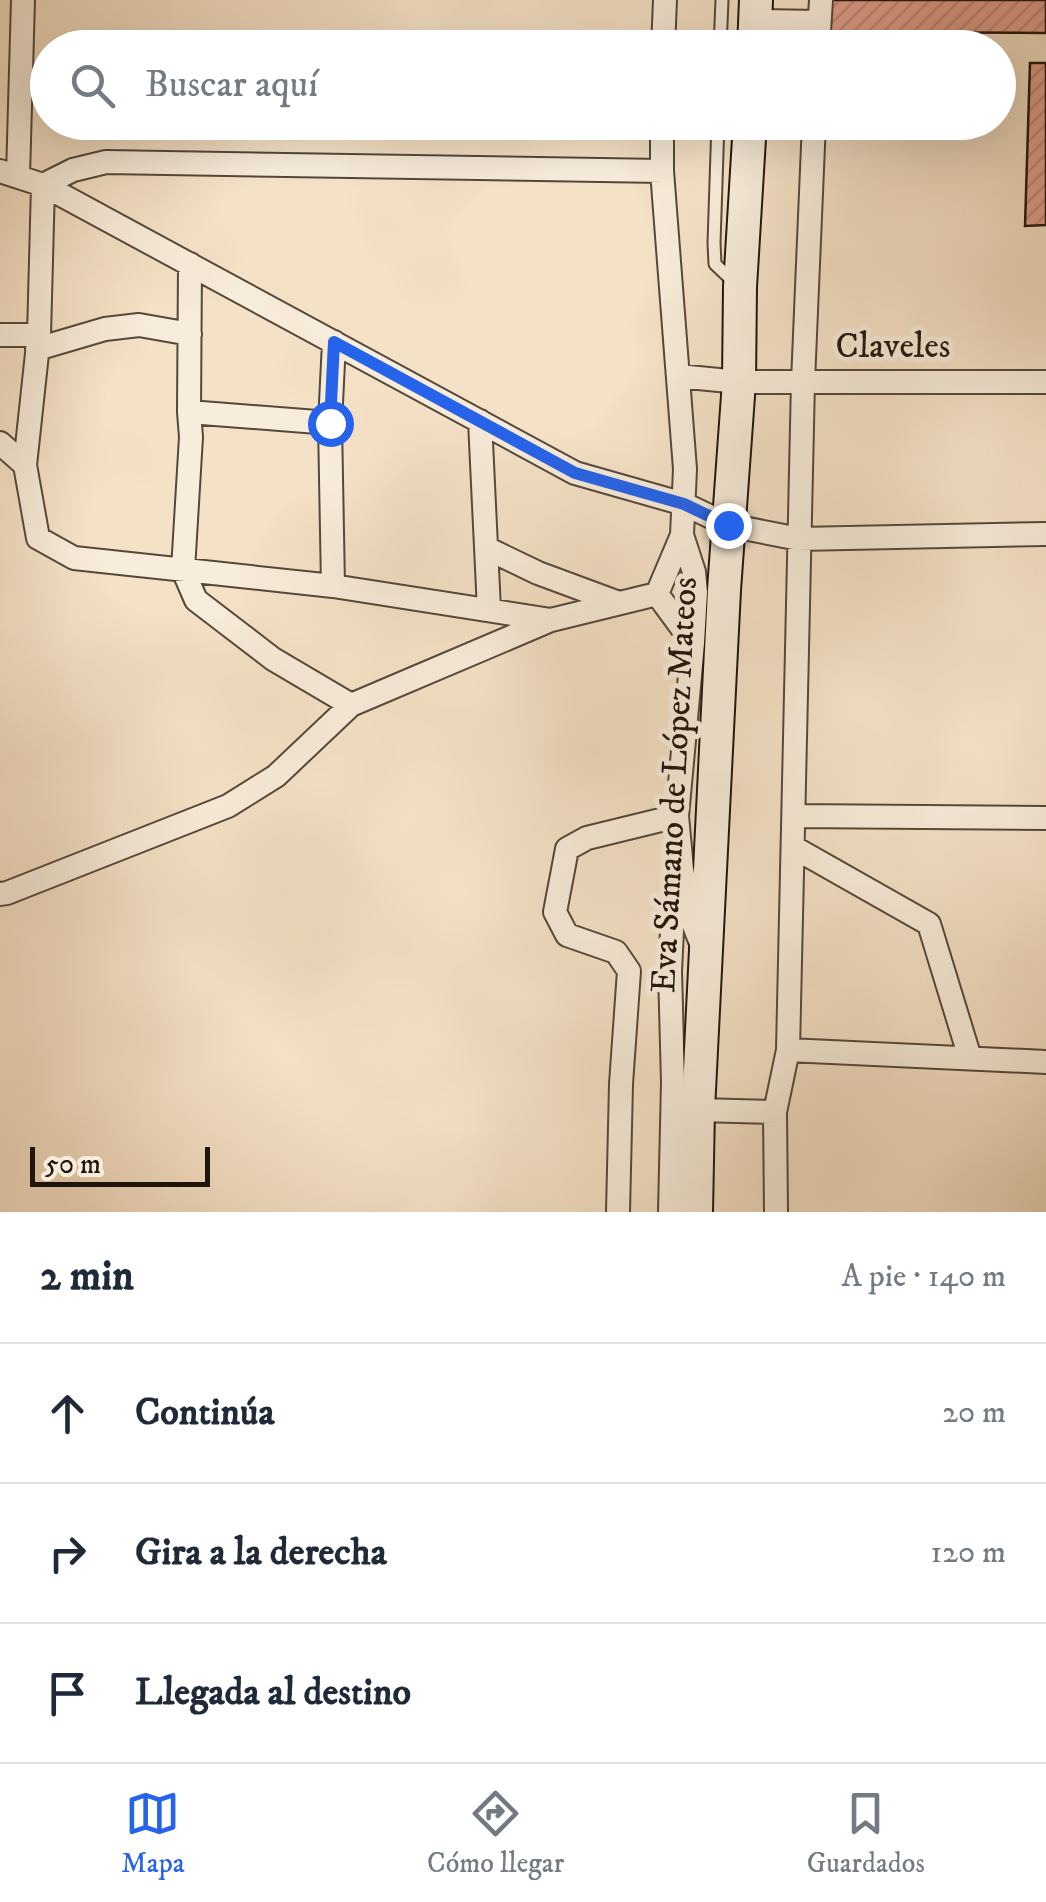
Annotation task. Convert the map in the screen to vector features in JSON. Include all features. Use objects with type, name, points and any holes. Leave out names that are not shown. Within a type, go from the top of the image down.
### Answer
[{"type":"main road","name":"Eva Sámano de López Mateos","points":[[696,1212],[698,1110],[749,140]]},
{"type":"street","points":[[23,0],[9,173],[43,185],[575,473],[684,504],[728,525],[799,539],[1046,534]]},
{"type":"street","points":[[664,30],[665,0]]},
{"type":"street","points":[[755,23],[820,11]]},
{"type":"street","points":[[657,594],[682,536],[685,469],[662,140]]},
{"type":"street","points":[[776,1212],[776,1112],[788,1050],[802,382],[813,140]]},
{"type":"street","points":[[43,185],[73,170],[106,162],[662,172]]},
{"type":"street","points":[[43,185],[38,342],[24,465],[38,538],[74,558],[332,586],[551,620]]},
{"type":"street","points":[[190,264],[191,437],[184,570],[196,600],[273,658],[350,705]]},
{"type":"street","points":[[0,336],[38,342],[139,325],[190,334]]},
{"type":"street","points":[[332,586],[330,423],[334,342]]},
{"type":"street","name":"Claveles","points":[[678,376],[739,382],[1046,382]]},
{"type":"street","points":[[189,412],[330,423]]},
{"type":"street","points":[[480,421],[488,610]]},
{"type":"street","points":[[0,444],[24,465]]},
{"type":"street","points":[[682,536],[696,592],[677,816],[690,915],[706,959]]},
{"type":"street","points":[[486,548],[538,573],[619,603]]},
{"type":"street","points":[[0,894],[228,806],[276,776],[350,705],[551,620],[657,594]]},
{"type":"street","points":[[657,594],[693,643]]},
{"type":"street","points":[[618,1212],[629,971],[616,952],[567,935],[555,912],[567,850],[587,838],[677,816]]},
{"type":"street","points":[[794,816],[1046,818]]},
{"type":"street","points":[[794,847],[929,924],[970,1058]]},
{"type":"street","points":[[670,1212],[671,955],[674,890],[682,868]]},
{"type":"street","points":[[788,1050],[1046,1062]]},
{"type":"street","points":[[698,1110],[776,1112]]},
{"type":"lane","points":[[721,30],[722,0]]},
{"type":"lane","points":[[717,140],[715,264],[740,288]]},
{"type":"building","points":[[830,0],[1046,0],[1046,33],[828,30]]},
{"type":"building","points":[[1030,63],[1046,63],[1046,225],[1025,226]]},
{"type":"route","points":[[330,423],[334,342],[575,473],[684,504],[728,525]]}]
